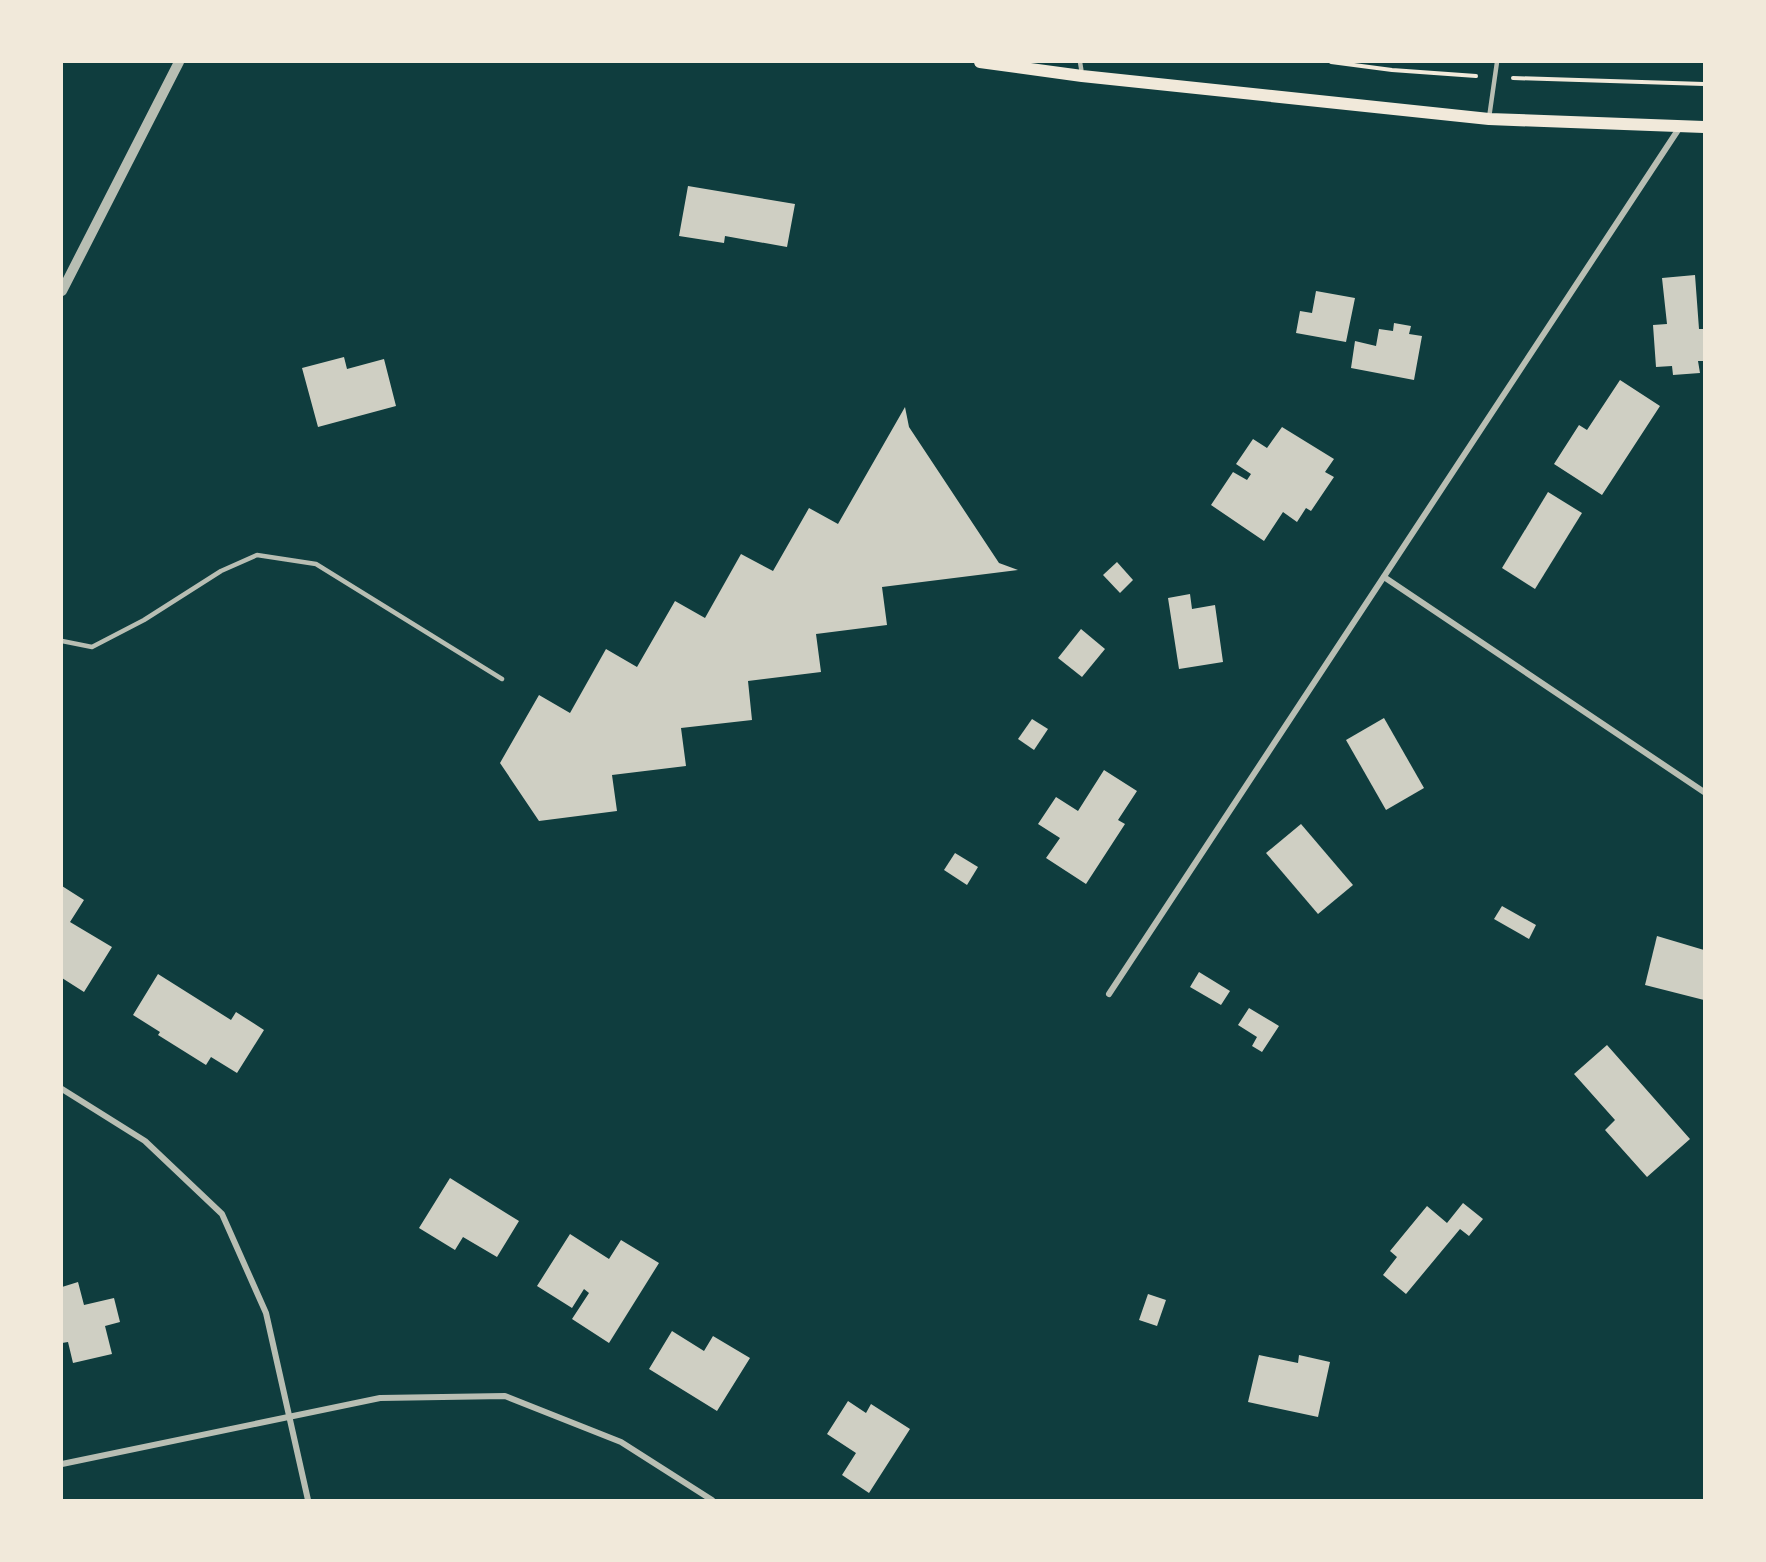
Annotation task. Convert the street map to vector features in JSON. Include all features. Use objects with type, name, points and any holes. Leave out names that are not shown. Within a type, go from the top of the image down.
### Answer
[{"type":"main road","points":[[980,62],[1082,76],[1489,119],[1704,127]]},
{"type":"street","points":[[62,291],[179,62]]},
{"type":"street","points":[[1109,994],[1681,127]]},
{"type":"street","points":[[1384,577],[1704,792]]},
{"type":"street","points":[[62,1089],[145,1141],[222,1214],[266,1313],[308,1500]]},
{"type":"street","points":[[62,1464],[380,1398],[505,1396],[621,1442],[712,1500]]},
{"type":"lane","points":[[1080,62],[1082,76]]},
{"type":"lane","points":[[1489,119],[1497,62]]},
{"type":"lane","points":[[62,641],[92,647],[144,620],[221,571],[257,555],[316,564],[502,679]]},
{"type":"path","points":[[1331,62],[1392,70],[1495,77],[1704,84]]},
{"type":"building","points":[[688,186],[795,204],[787,247],[725,236],[724,243],[679,236]]},
{"type":"building","points":[[1695,275],[1699,329],[1704,329],[1704,361],[1698,361],[1700,373],[1673,375],[1672,366],[1656,367],[1653,325],[1667,324],[1662,278]]},
{"type":"building","points":[[1316,291],[1355,298],[1346,342],[1296,333],[1300,311],[1312,313]]},
{"type":"building","points":[[1394,323],[1411,326],[1409,334],[1422,336],[1414,380],[1351,368],[1355,341],[1376,346],[1379,329],[1393,331]]},
{"type":"building","points":[[344,357],[347,369],[384,359],[396,406],[318,427],[302,368]]},
{"type":"building","points":[[1620,380],[1660,406],[1602,495],[1554,464],[1579,425],[1587,430]]},
{"type":"building","points":[[905,407],[909,427],[999,563],[1018,570],[882,587],[887,625],[816,634],[821,672],[748,681],[752,720],[681,728],[686,766],[612,775],[617,811],[539,821],[500,763],[539,695],[570,713],[606,649],[637,667],[675,601],[705,618],[741,554],[773,571],[809,508],[838,524]]},
{"type":"building","points":[[1282,427],[1334,459],[1325,472],[1334,477],[1311,511],[1306,508],[1297,522],[1283,512],[1264,541],[1211,505],[1233,472],[1247,480],[1251,474],[1236,464],[1253,439],[1267,448]]},
{"type":"building","points":[[1548,492],[1582,513],[1535,589],[1502,568]]},
{"type":"building","points":[[1117,562],[1133,580],[1120,593],[1103,575]]},
{"type":"building","points":[[1190,594],[1192,609],[1215,605],[1223,662],[1179,669],[1168,598]]},
{"type":"building","points":[[1081,629],[1105,649],[1082,677],[1058,658]]},
{"type":"building","points":[[1384,718],[1424,788],[1386,810],[1346,740]]},
{"type":"building","points":[[1032,719],[1048,729],[1034,750],[1018,739]]},
{"type":"building","points":[[1104,770],[1137,791],[1118,820],[1125,824],[1086,884],[1046,858],[1060,838],[1038,824],[1056,797],[1078,811]]},
{"type":"building","points":[[1301,824],[1353,885],[1318,914],[1266,853]]},
{"type":"building","points":[[955,853],[978,867],[967,885],[944,870]]},
{"type":"building","points":[[62,886],[84,900],[70,922],[112,947],[84,992],[62,978]]},
{"type":"building","points":[[1502,906],[1536,925],[1529,939],[1494,919]]},
{"type":"building","points":[[1657,936],[1704,950],[1704,1000],[1645,985]]},
{"type":"building","points":[[1199,972],[1230,991],[1221,1005],[1190,987]]},
{"type":"building","points":[[158,974],[231,1020],[236,1012],[264,1030],[237,1073],[211,1057],[206,1065],[158,1035],[160,1032],[133,1015]]},
{"type":"building","points":[[1249,1008],[1279,1026],[1262,1052],[1252,1046],[1257,1037],[1238,1025]]},
{"type":"building","points":[[1607,1045],[1690,1139],[1647,1177],[1605,1130],[1615,1120],[1574,1074]]},
{"type":"building","points":[[450,1178],[519,1221],[497,1257],[463,1237],[455,1250],[419,1228]]},
{"type":"building","points":[[1463,1203],[1483,1219],[1469,1236],[1460,1229],[1406,1294],[1383,1275],[1397,1257],[1390,1251],[1427,1206],[1447,1223]]},
{"type":"building","points":[[570,1234],[609,1259],[621,1240],[659,1263],[609,1343],[572,1319],[589,1293],[584,1289],[572,1308],[537,1286]]},
{"type":"building","points":[[78,1282],[84,1305],[114,1298],[120,1322],[105,1326],[112,1354],[73,1363],[68,1342],[62,1343],[62,1287]]},
{"type":"building","points":[[1148,1294],[1166,1300],[1157,1326],[1139,1320]]},
{"type":"building","points":[[672,1331],[704,1351],[713,1336],[750,1358],[717,1411],[649,1369]]},
{"type":"building","points":[[1259,1355],[1298,1363],[1299,1355],[1330,1362],[1318,1417],[1248,1402]]},
{"type":"building","points":[[848,1401],[866,1413],[871,1404],[910,1429],[869,1493],[842,1475],[856,1453],[827,1434]]}]
